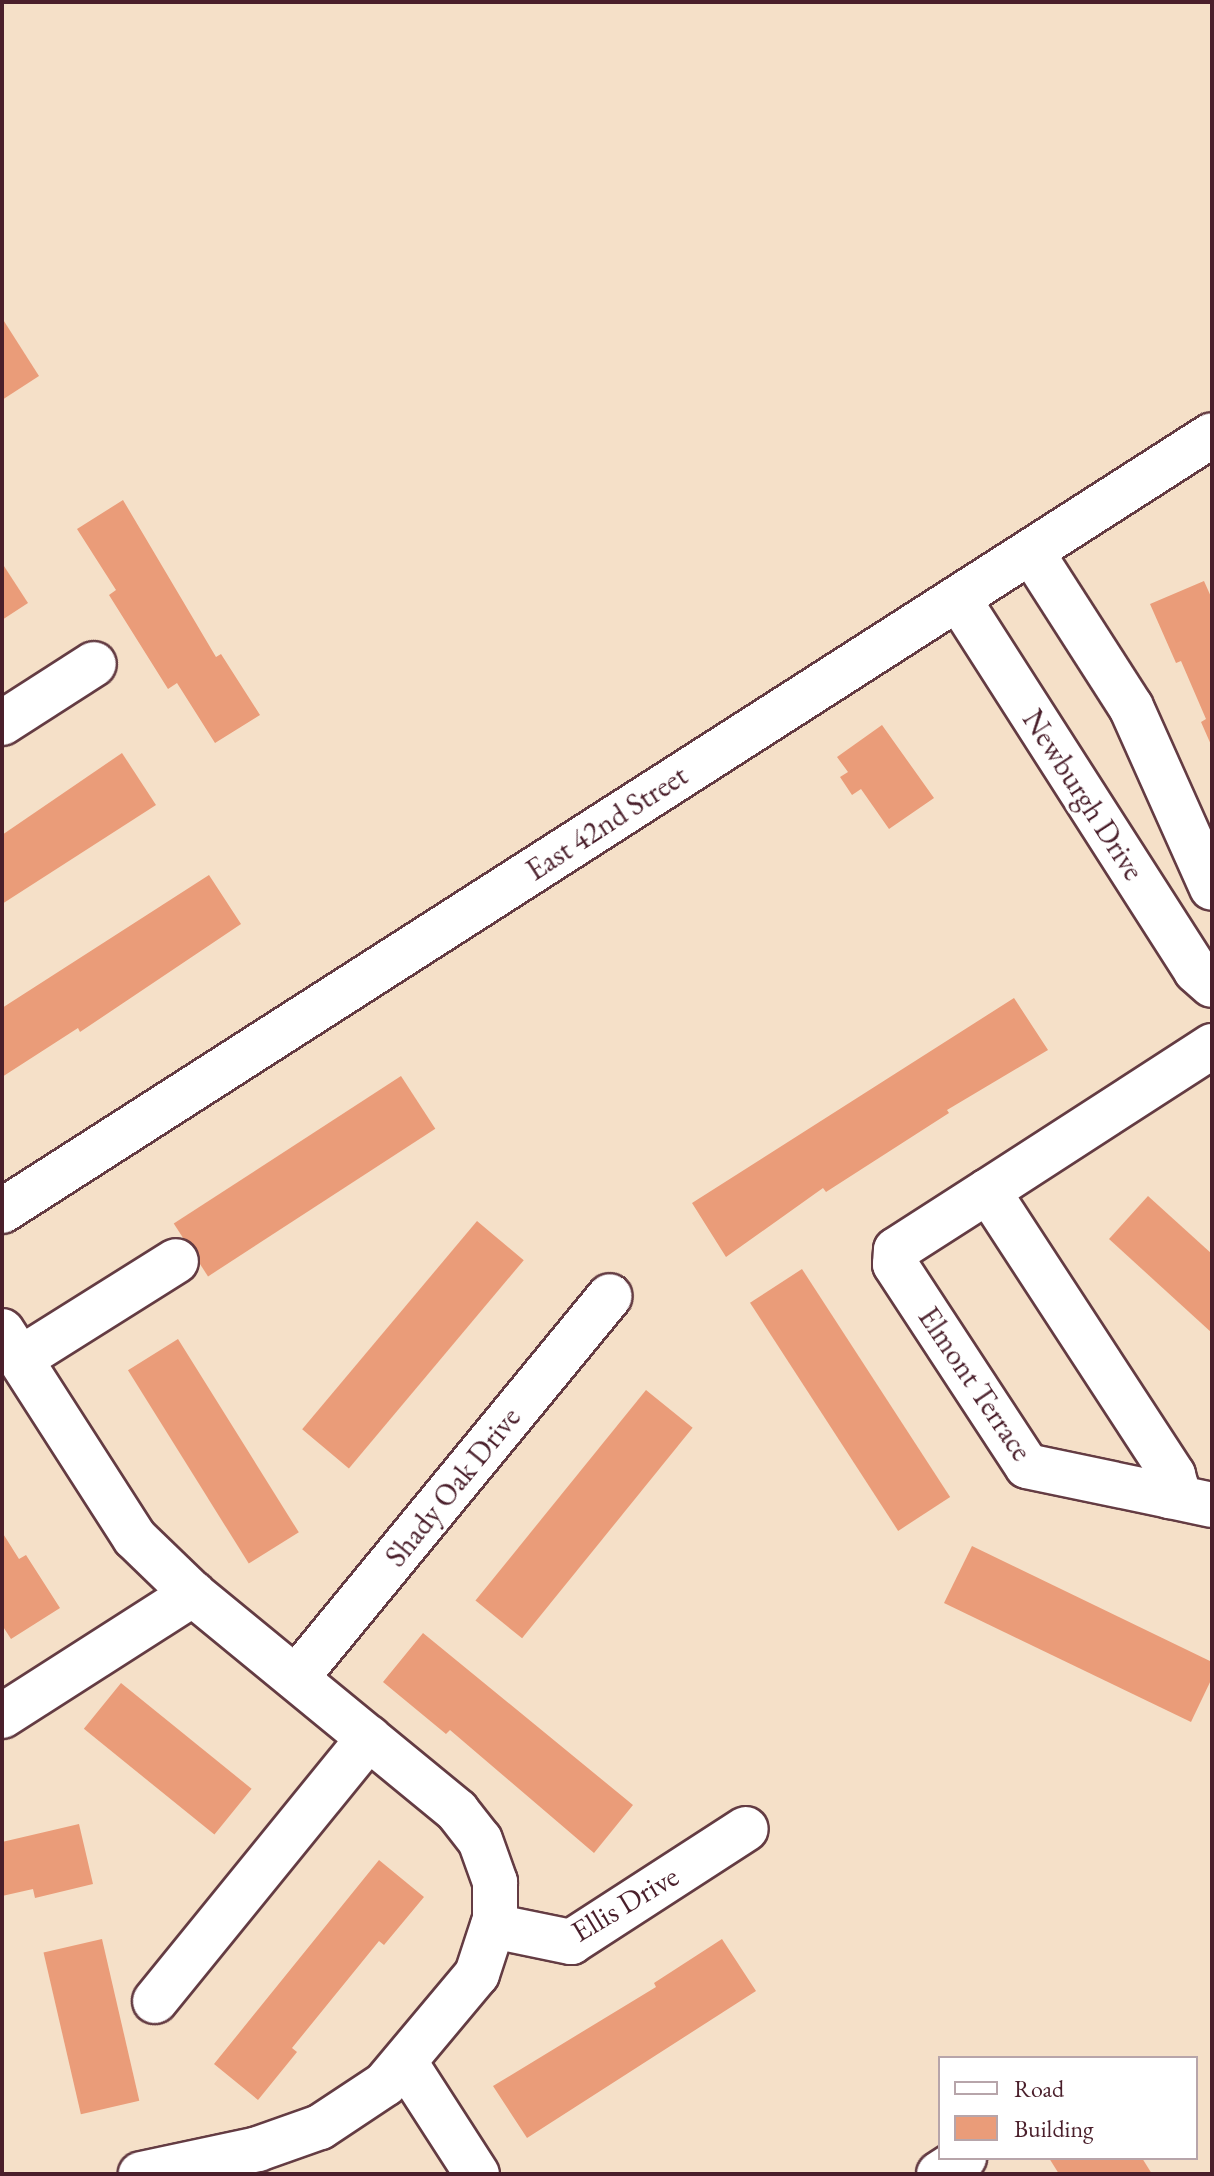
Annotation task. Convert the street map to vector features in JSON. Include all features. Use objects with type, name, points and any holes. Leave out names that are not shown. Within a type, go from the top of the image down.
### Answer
[{"type":"street","name":"East 42nd Street","points":[[2,1211],[1212,435]]},
{"type":"street","points":[[1032,553],[1131,707],[1212,888]]},
{"type":"street","name":"Newburgh Drive","points":[[959,600],[1196,971],[1212,985]]},
{"type":"street","points":[[2,723],[94,664]]},
{"type":"street","name":"Elmont Terrace","points":[[1170,1496],[1027,1466],[895,1264],[896,1250],[1212,1046]]},
{"type":"street","points":[[988,1191],[1173,1475],[1176,1486],[1170,1496],[1212,1505]]},
{"type":"street","points":[[141,2174],[258,2149],[320,2127],[367,2098],[406,2064],[477,1974],[493,1926],[497,1896],[491,1868],[468,1822],[193,1594],[126,1527],[11,1345],[176,1261]]},
{"type":"street","name":"Shady Oak Drive","points":[[296,1678],[610,1296]]},
{"type":"street","points":[[2,1716],[193,1594]]},
{"type":"street","points":[[155,2001],[369,1738]]},
{"type":"street","name":"Ellis Drive","points":[[493,1926],[571,1942],[746,1829]]},
{"type":"street","points":[[406,2064],[477,2174]]},
{"type":"street","points":[[939,2174],[961,2160]]},
{"type":"building","points":[[2,318],[39,376],[2,400]]},
{"type":"building","points":[[123,500],[216,657],[221,654],[260,715],[215,743],[177,683],[168,689],[109,595],[116,590],[77,529]]},
{"type":"building","points":[[2,563],[28,603],[2,620]]},
{"type":"building","points":[[1204,581],[1212,599],[1212,747],[1201,722],[1206,719],[1181,661],[1176,663],[1150,604]]},
{"type":"building","points":[[882,725],[934,798],[889,829],[861,789],[852,795],[840,777],[848,772],[837,757]]},
{"type":"building","points":[[122,753],[156,805],[2,904],[2,835]]},
{"type":"building","points":[[209,875],[241,924],[80,1032],[78,1028],[2,1077],[2,1008]]},
{"type":"building","points":[[1014,998],[1048,1050],[947,1110],[949,1113],[826,1192],[823,1188],[726,1257],[692,1203]]},
{"type":"building","points":[[401,1076],[435,1129],[208,1276],[174,1224]]},
{"type":"building","points":[[1148,1196],[1212,1254],[1212,1333],[1109,1239]]},
{"type":"building","points":[[477,1221],[524,1260],[349,1469],[302,1429]]},
{"type":"building","points":[[802,1269],[950,1497],[898,1531],[750,1303]]},
{"type":"building","points":[[178,1339],[299,1532],[249,1564],[128,1370]]},
{"type":"building","points":[[646,1390],[693,1428],[522,1638],[475,1601]]},
{"type":"building","points":[[2,1532],[19,1559],[26,1555],[60,1608],[11,1639],[2,1625]]},
{"type":"building","points":[[972,1546],[1212,1662],[1212,1678],[1191,1722],[944,1603]]},
{"type":"building","points":[[423,1633],[633,1805],[594,1853],[450,1730],[446,1734],[383,1682]]},
{"type":"building","points":[[121,1683],[252,1789],[214,1835],[84,1729]]},
{"type":"building","points":[[79,1824],[93,1884],[35,1898],[33,1889],[2,1896],[2,1842]]},
{"type":"building","points":[[379,1860],[424,1897],[384,1945],[379,1941],[292,2048],[297,2052],[258,2100],[214,2064]]},
{"type":"building","points":[[102,1939],[139,2101],[81,2114],[44,1952]]},
{"type":"building","points":[[722,1939],[756,1991],[527,2138],[493,2086],[656,1987],[654,1983]]},
{"type":"building","points":[[1050,2160],[1143,2160],[1152,2174],[1059,2174]]}]
